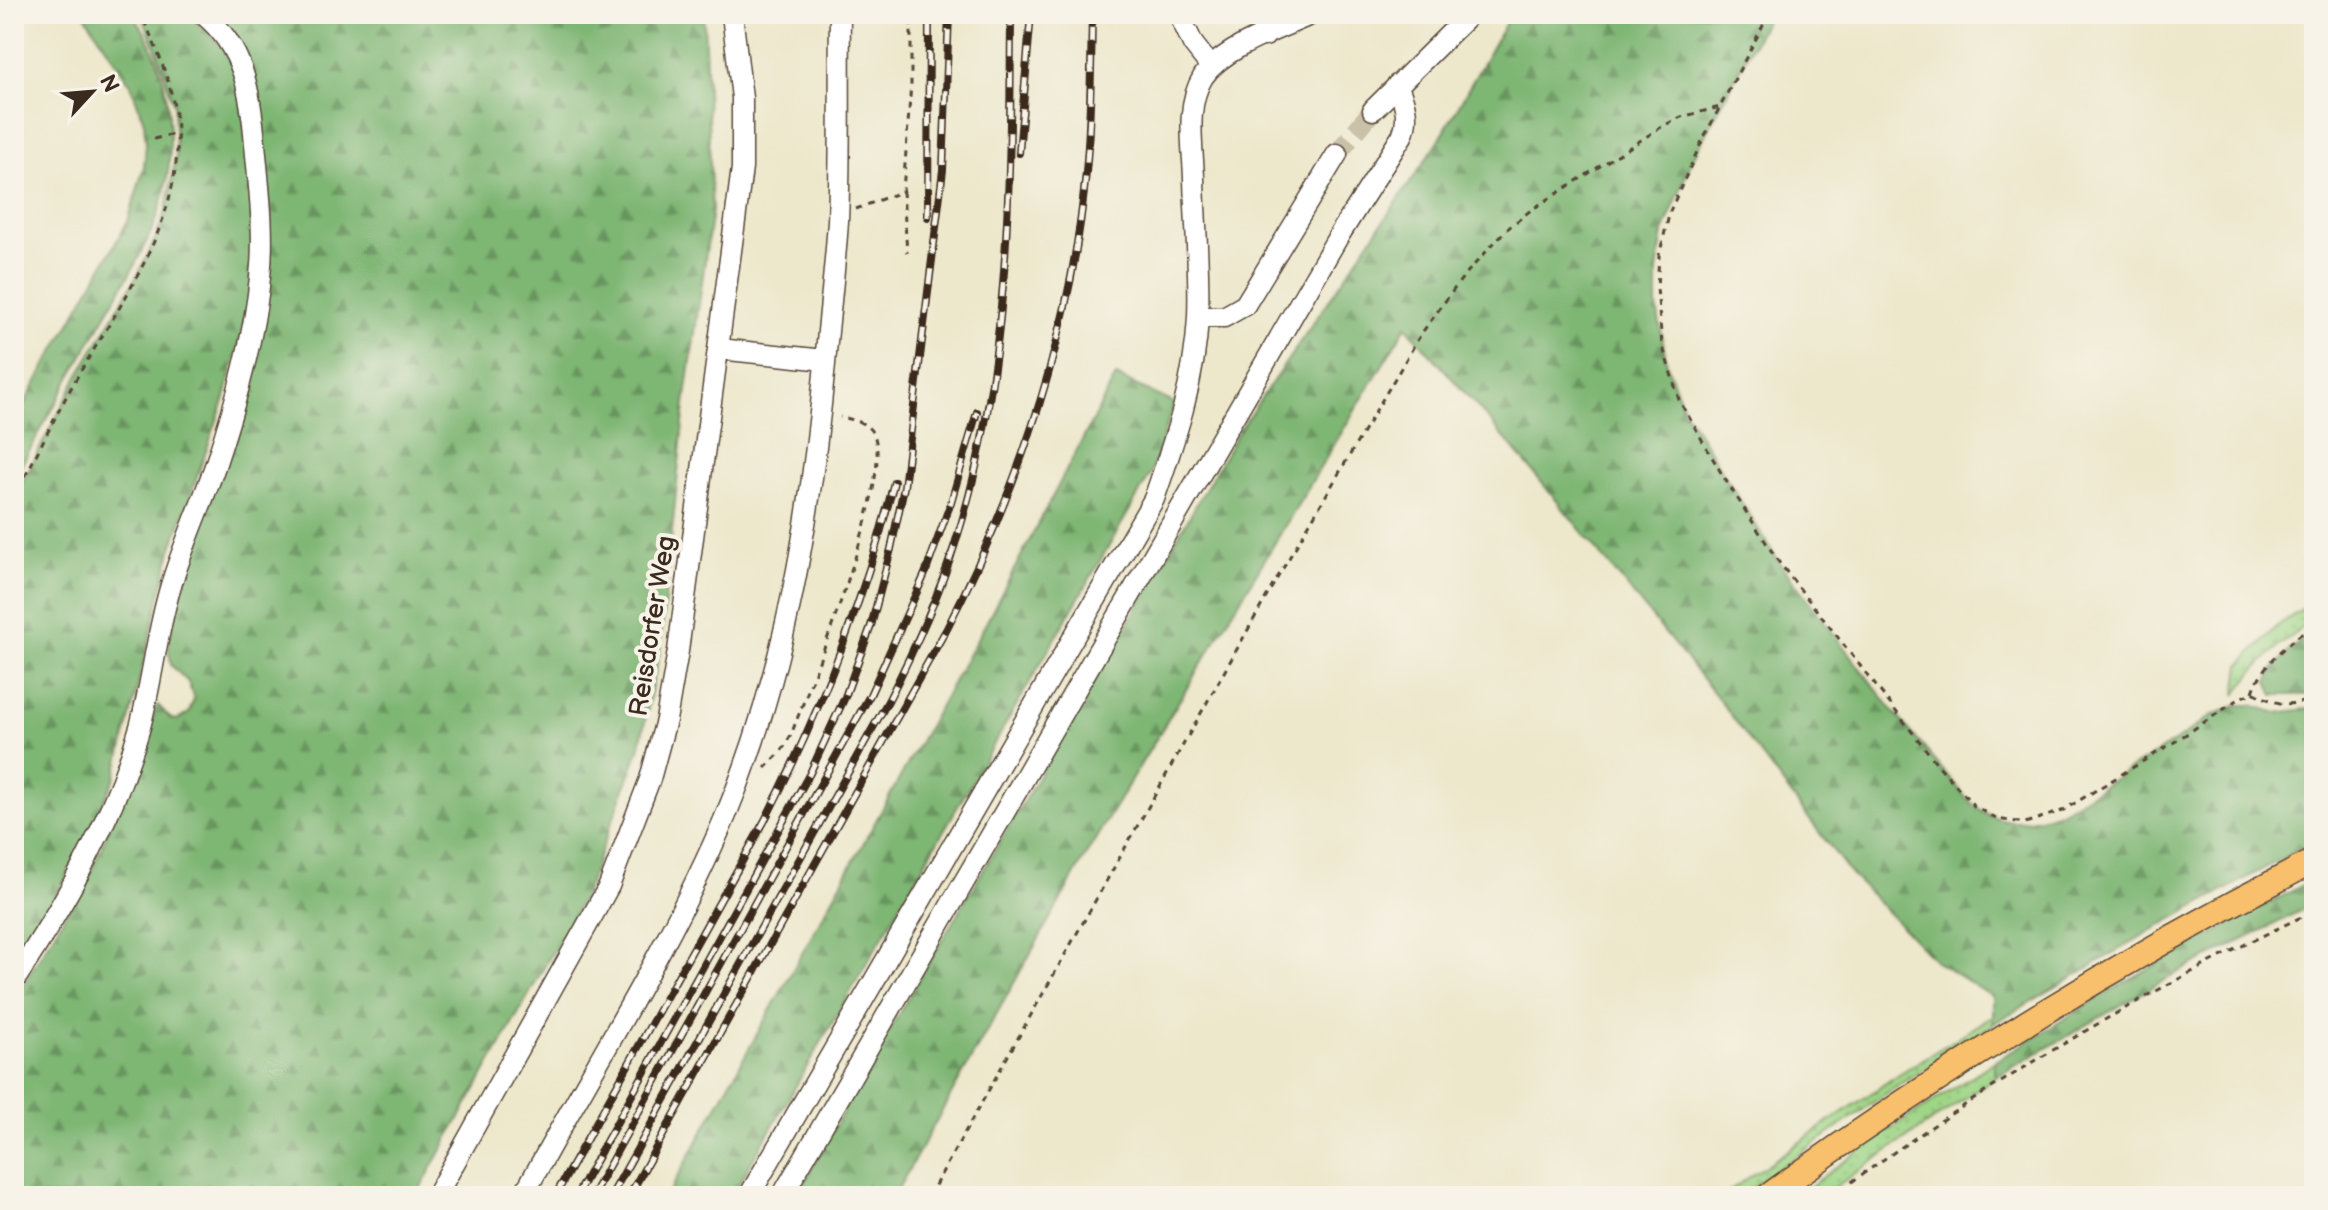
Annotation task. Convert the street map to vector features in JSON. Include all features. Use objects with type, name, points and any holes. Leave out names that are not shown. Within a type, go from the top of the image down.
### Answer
[{"type":"main road","points":[[1768,1196],[2003,1038],[2132,960],[2314,861]]},
{"type":"street","points":[[14,981],[77,877],[131,753],[151,683],[166,600],[220,450],[253,319],[262,238],[251,102],[243,69],[234,49],[203,14]]},
{"type":"street","name":"Reisdorfer Weg","points":[[436,1196],[604,895],[621,859],[650,779],[666,720],[719,349],[743,151],[742,98],[732,14]]},
{"type":"street","points":[[523,1196],[678,915],[736,789],[765,704],[800,546],[821,412],[838,217],[840,14]]},
{"type":"street","points":[[1179,14],[1193,44],[1211,67]]},
{"type":"street","points":[[1259,14],[1265,36]]},
{"type":"street","points":[[749,1196],[1154,499],[1188,397],[1198,317],[1192,113],[1200,82],[1211,67],[1231,52],[1312,14]]},
{"type":"street","points":[[1373,110],[1470,14]]},
{"type":"street","points":[[782,1196],[1345,224],[1402,136],[1406,112],[1397,85]]},
{"type":"street","points":[[1198,317],[1224,317],[1245,305],[1337,154]]},
{"type":"street","points":[[719,349],[825,360]]},
{"type":"path","points":[[14,498],[156,237],[172,186],[177,133],[168,80],[141,14]]},
{"type":"path","points":[[907,253],[903,191],[911,84],[911,14]]},
{"type":"path","points":[[1769,14],[1693,158],[1670,211],[1659,256],[1658,321],[1667,365],[1684,410],[1784,570],[1893,711],[1968,800],[1988,816],[2010,822],[2025,823],[2053,816],[2176,741],[2228,704],[2253,692],[2259,675],[2271,660],[2314,625]]},
{"type":"path","points":[[929,1196],[1272,587],[1421,334],[1463,277],[1498,237],[1522,216],[1663,126],[1681,117],[1720,107]]},
{"type":"path","points":[[154,139],[177,133]]},
{"type":"path","points":[[838,217],[903,191]]},
{"type":"path","points":[[736,789],[775,759],[791,735],[850,572],[871,496],[877,458],[871,432],[858,421],[821,412]]},
{"type":"path","points":[[2253,692],[2283,705],[2314,699]]},
{"type":"path","points":[[1832,1196],[1964,1104],[2103,1020],[2211,961],[2314,911]]},
{"type":"green space","points":[[84,14],[132,14],[146,34],[164,84],[170,140],[169,168],[157,217],[145,245],[14,479],[14,422],[128,221],[144,167],[144,122],[131,85]]},
{"type":"green space","points":[[141,14],[188,14],[221,46],[238,75],[253,192],[253,289],[225,398],[172,547],[115,778],[62,885],[14,966],[14,498],[74,383],[139,272],[166,210],[176,157],[174,105],[155,45]]},
{"type":"green space","points":[[212,14],[702,14],[704,22],[712,210],[685,404],[660,650],[639,750],[584,896],[416,1196],[14,1196],[14,1000],[93,868],[158,705],[171,719],[177,720],[189,713],[194,699],[188,682],[171,665],[168,643],[184,581],[244,391],[264,136],[257,86],[244,49],[230,28]]},
{"type":"green space","points":[[1511,14],[1769,14],[1693,158],[1663,233],[1657,271],[1657,307],[1667,365],[1684,410],[1778,561],[1893,711],[1968,800],[2001,819],[2037,819],[2062,811],[2211,716],[2238,705],[2252,705],[2277,713],[2314,708],[2314,841],[2154,929],[1993,1024],[1993,997],[1935,961],[1851,874],[1714,693],[1516,451],[1406,326],[1087,853],[894,1196],[797,1196],[872,1059],[1238,432],[1438,142]]},
{"type":"green space","points":[[1116,376],[1174,403],[1151,473],[732,1196],[667,1196],[986,623]]},
{"type":"green space","points":[[2314,601],[2314,620],[2271,653],[2236,695],[2240,665],[2276,627]]},
{"type":"green space","points":[[2314,631],[2314,692],[2274,695],[2268,682],[2276,666]]},
{"type":"green space","points":[[2314,879],[2314,904],[2179,972],[1996,1077],[1994,1062],[2126,981]]},
{"type":"green space","points":[[1993,1016],[1993,1024],[1884,1095],[1740,1196],[1722,1196],[1899,1074]]},
{"type":"green space","points":[[1994,1062],[1996,1077],[1822,1196],[1797,1196],[1877,1138]]},
{"type":"tunnel","points":[[1337,154],[1373,110]]},
{"type":"railway","points":[[928,217],[929,14]]},
{"type":"railway","points":[[576,1196],[810,773],[845,697],[871,626],[904,487],[943,170],[949,14]]},
{"type":"railway","points":[[611,1196],[888,701],[925,624],[955,544],[973,480],[997,348],[1010,148],[1011,14]]},
{"type":"railway","points":[[1019,153],[1031,14]]},
{"type":"railway","points":[[629,1196],[946,630],[973,576],[1019,465],[1055,350],[1079,232],[1090,113],[1092,14]]},
{"type":"railway","points":[[592,1196],[870,695],[925,574],[951,502],[977,412]]},
{"type":"railway","points":[[555,1196],[764,822],[804,739],[854,613],[894,482]]}]
